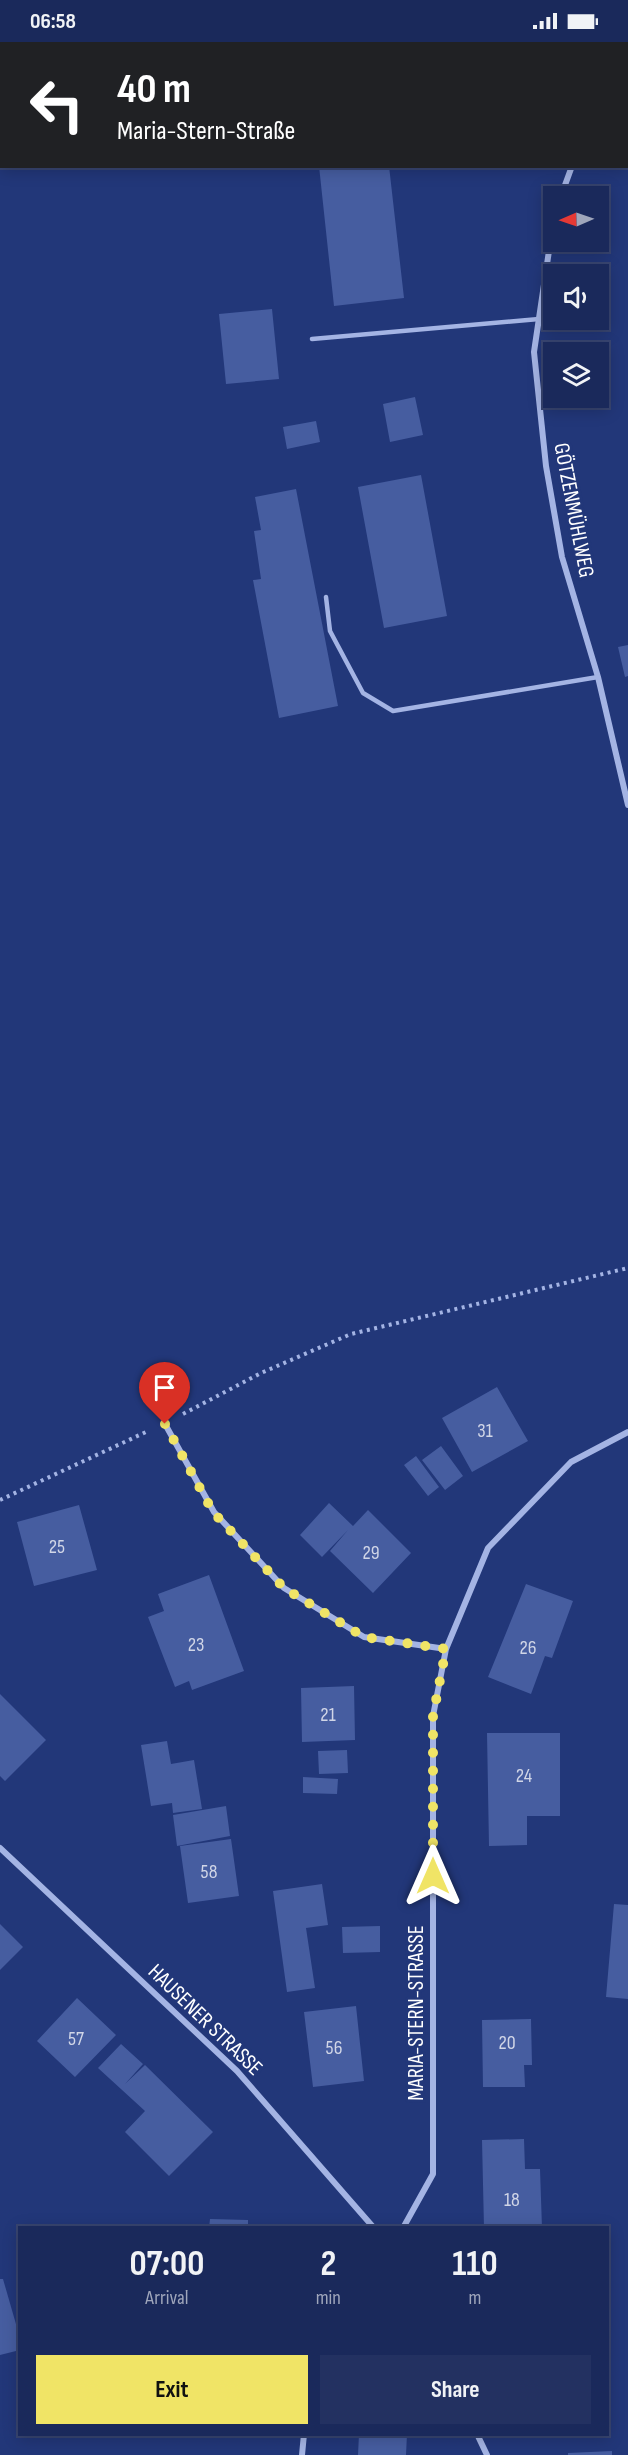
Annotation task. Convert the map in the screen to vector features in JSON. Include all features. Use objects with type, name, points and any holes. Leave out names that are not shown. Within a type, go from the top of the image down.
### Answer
[{"type":"street","points":[[565,186],[571,168]]},
{"type":"street","name":"GÖTZENMÜHLWEG","points":[[549,252],[534,352],[546,466],[562,557],[598,676],[628,805]]},
{"type":"street","points":[[165,1424],[213,1512],[284,1588],[364,1637],[446,1649]]},
{"type":"street","name":"MARIA-STERN-STRASSE","points":[[404,2226],[433,2174],[433,1716],[446,1649],[488,1548],[571,1462],[628,1432]]},
{"type":"street","name":"HAUSENER STRASSE","points":[[0,1848],[237,2071],[372,2226]]},
{"type":"street","points":[[302,2455],[304,2436]]},
{"type":"street","points":[[478,2436],[487,2455]]},
{"type":"lane","points":[[312,339],[539,319]]},
{"type":"lane","points":[[326,597],[330,631],[363,693],[393,711],[598,676]]},
{"type":"path","points":[[0,1500],[165,1424],[261,1373],[351,1334],[628,1268]]},
{"type":"building","points":[[319,168],[389,168],[404,298],[334,306]]},
{"type":"building","points":[[272,309],[279,379],[226,384],[219,314]]},
{"type":"building","points":[[415,397],[423,435],[390,442],[383,404]]},
{"type":"building","points":[[316,421],[320,442],[287,449],[283,427]]},
{"type":"building","points":[[421,475],[447,616],[384,628],[358,487]]},
{"type":"building","points":[[296,489],[338,706],[279,718],[253,580],[261,579],[254,531],[261,530],[255,497]]},
{"type":"building","points":[[628,645],[628,676],[625,677],[618,647]]},
{"type":"building","points":[[497,1387],[528,1441],[472,1472],[442,1418]]},
{"type":"building","points":[[441,1446],[463,1476],[445,1490],[422,1460]]},
{"type":"building","points":[[416,1456],[439,1487],[428,1496],[404,1465]]},
{"type":"building","points":[[329,1503],[353,1526],[368,1510],[411,1553],[373,1593],[330,1551],[348,1530],[322,1557],[300,1535]]},
{"type":"building","points":[[79,1505],[97,1570],[34,1586],[17,1522]]},
{"type":"building","points":[[209,1575],[244,1671],[192,1690],[189,1681],[175,1687],[148,1617],[164,1611],[158,1594]]},
{"type":"building","points":[[526,1584],[573,1601],[552,1658],[545,1656],[531,1694],[488,1677]]},
{"type":"building","points":[[354,1686],[355,1740],[302,1742],[301,1688]]},
{"type":"building","points":[[0,1694],[46,1740],[5,1781],[0,1776]]},
{"type":"building","points":[[487,1733],[560,1733],[560,1816],[527,1816],[527,1845],[489,1846]]},
{"type":"building","points":[[167,1741],[171,1764],[194,1760],[202,1809],[173,1813],[172,1803],[151,1806],[141,1745]]},
{"type":"building","points":[[347,1750],[348,1773],[319,1774],[318,1751]]},
{"type":"building","points":[[303,1777],[338,1779],[337,1794],[303,1793]]},
{"type":"building","points":[[226,1806],[230,1836],[177,1846],[173,1815]]},
{"type":"building","points":[[231,1839],[239,1896],[188,1903],[180,1846]]},
{"type":"building","points":[[322,1884],[328,1925],[306,1928],[315,1988],[287,1992],[273,1891]]},
{"type":"building","points":[[614,1904],[628,1905],[628,1999],[606,1997]]},
{"type":"building","points":[[0,1924],[23,1947],[0,1970]]},
{"type":"building","points":[[380,1926],[380,1952],[343,1953],[342,1927]]},
{"type":"building","points":[[77,1998],[116,2035],[75,2077],[37,2041]]},
{"type":"building","points":[[356,2006],[364,2081],[313,2087],[304,2012]]},
{"type":"building","points":[[531,2019],[532,2065],[524,2065],[525,2087],[483,2087],[482,2020]]},
{"type":"building","points":[[121,2044],[143,2064],[125,2084],[145,2065],[213,2132],[169,2176],[125,2132],[145,2111],[98,2068]]},
{"type":"building","points":[[524,2139],[525,2169],[540,2169],[542,2226],[484,2226],[482,2140]]},
{"type":"building","points":[[210,2219],[248,2220],[248,2226],[209,2226]]},
{"type":"building","points":[[0,2279],[3,2279],[18,2331],[18,2350],[0,2355]]},
{"type":"building","points":[[359,2436],[407,2436],[406,2455],[358,2455]]},
{"type":"building","points":[[612,2451],[612,2455],[568,2455],[568,2453]]},
{"type":"route","points":[[165,1424],[213,1512],[284,1588],[364,1637],[446,1649],[433,1716],[433,1876]]}]
